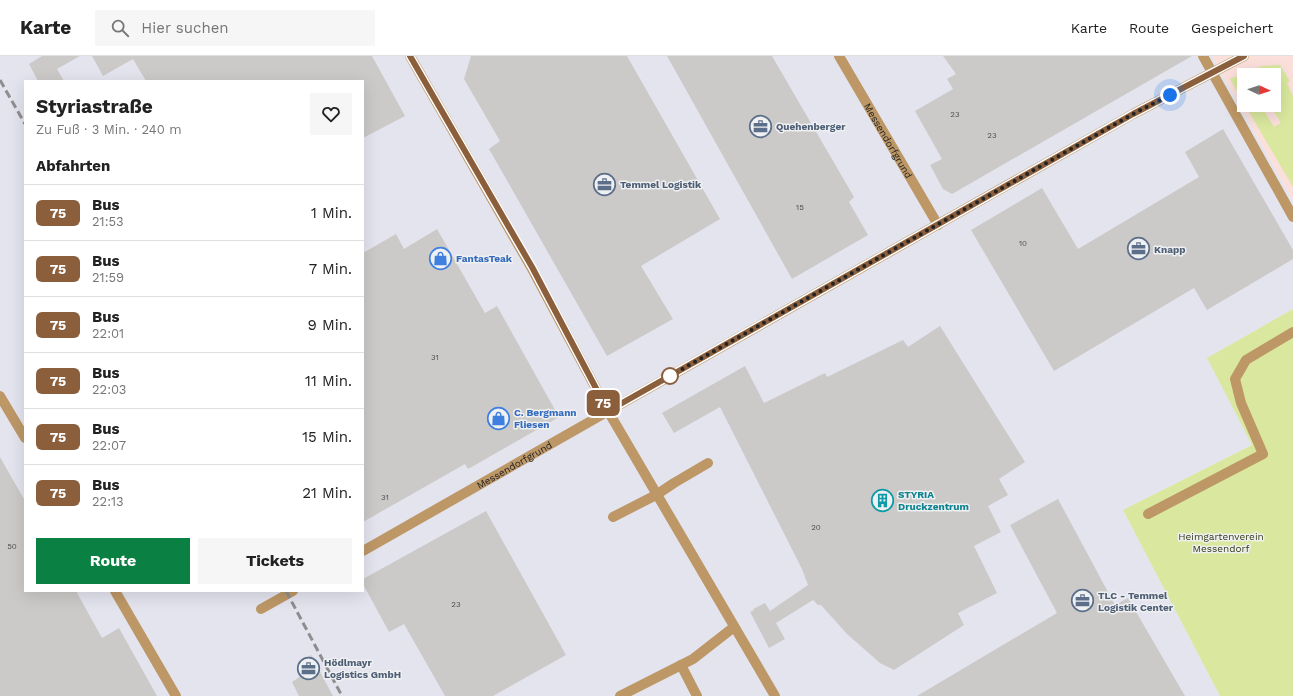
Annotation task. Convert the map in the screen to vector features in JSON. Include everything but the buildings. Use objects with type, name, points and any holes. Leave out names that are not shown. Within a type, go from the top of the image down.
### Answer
[{"type":"street","points":[[410,56],[532,267],[608,411],[775,696]]},
{"type":"street","name":"Messendorfgrund","points":[[839,56],[938,225]]},
{"type":"street","points":[[1203,56],[1293,217]]},
{"type":"street","name":"Messendorfgrund","points":[[364,550],[1133,114],[1244,56]]},
{"type":"street","points":[[1148,514],[1263,454],[1241,403],[1236,379],[1246,360],[1293,332]]},
{"type":"street","points":[[0,396],[24,436]]},
{"type":"street","points":[[613,517],[656,495],[708,463]]},
{"type":"street","points":[[116,592],[176,696]]},
{"type":"street","points":[[261,609],[291,592]]},
{"type":"street","points":[[620,696],[693,659],[734,626]]},
{"type":"street","points":[[681,665],[697,696]]},
{"type":"shaded area","points":[[0,56],[1212,56],[1237,101],[1237,112],[1243,112],[1293,201],[1293,309],[1208,358],[1252,445],[1123,510],[1220,696],[0,696]]},
{"type":"shaded area","points":[[1212,56],[1293,56],[1293,201],[1243,112],[1281,112],[1281,68],[1237,68],[1237,101]]},
{"type":"green space","points":[[1280,65],[1290,81],[1287,83],[1293,96],[1293,187],[1249,112],[1265,112],[1274,127],[1281,123],[1274,112],[1281,112],[1281,68],[1257,68],[1262,66]]},
{"type":"green space","points":[[1237,76],[1237,91],[1230,79]]},
{"type":"green space","name":"Heimgartenverein Messendorf","points":[[1293,309],[1293,696],[1220,696],[1123,510],[1252,445],[1207,358]]},
{"type":"railway","points":[[0,80],[24,122]]},
{"type":"railway","points":[[287,592],[342,696]]},
{"type":"bus line","name":"75","points":[[410,56],[532,267],[608,411],[1133,114],[1244,56]]},
{"type":"place","name":"Quehenberger","points":[[760,126]]},
{"type":"place","name":"Temmel Logistik","points":[[605,184]]},
{"type":"place","name":"Knapp","points":[[1138,249]]},
{"type":"place","name":"FantasTeak","points":[[440,258]]},
{"type":"place","name":"C. Bergmann Fliesen","points":[[499,418]]},
{"type":"place","name":"STYRIA Druckzentrum","points":[[883,500]]},
{"type":"place","name":"TLC - Temmel Logistik Center","points":[[1082,601]]},
{"type":"place","name":"Hödlmayr Logistics GmbH","points":[[309,668]]},
{"type":"route","points":[[670,376],[1133,114],[1170,95]]}]
